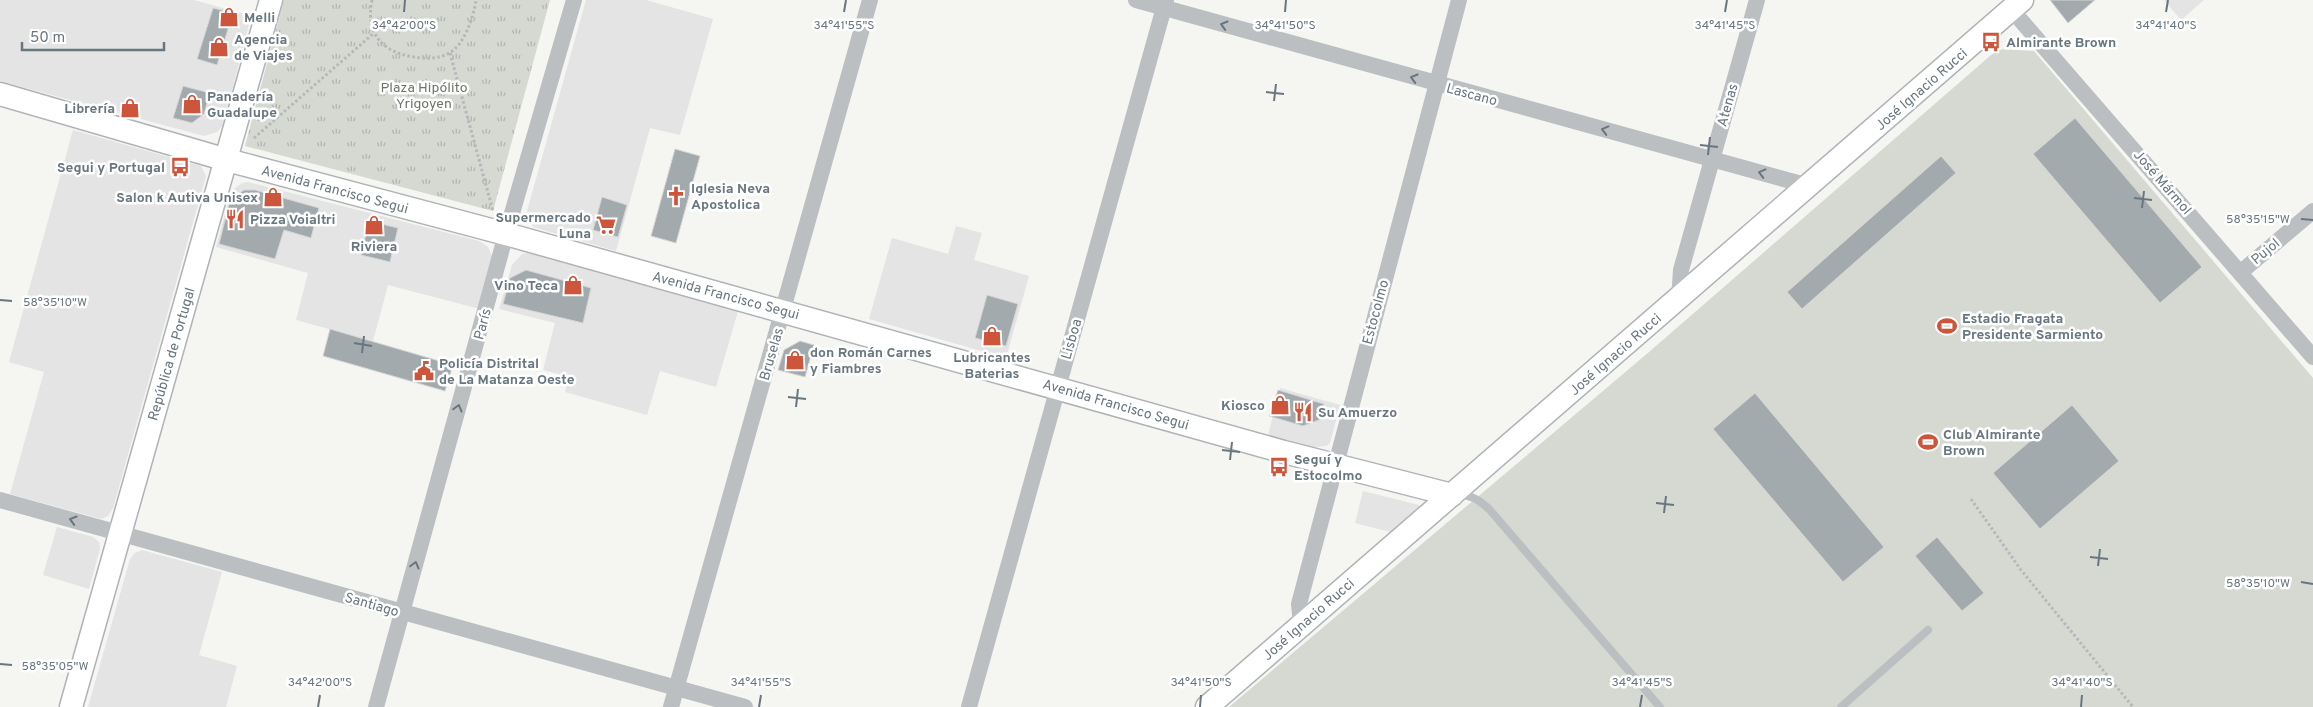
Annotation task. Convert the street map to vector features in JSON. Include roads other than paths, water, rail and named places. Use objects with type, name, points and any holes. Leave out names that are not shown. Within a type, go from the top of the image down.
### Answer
[{"type":"street","name":"República de Portugal","points":[[71,707],[227,160],[270,0]]},
{"type":"street","name":"París","points":[[376,707],[506,234],[574,0]]},
{"type":"street","name":"Bruselas","points":[[671,707],[870,0]]},
{"type":"street","name":"Lascano","points":[[1136,0],[1165,4],[1435,84],[1809,186]]},
{"type":"street","name":"Estocolmo","points":[[1301,625],[1298,604],[1435,84],[1459,0]]},
{"type":"street","name":"Atenas","points":[[1679,299],[1681,270],[1757,0]]},
{"type":"street","name":"Lisboa","points":[[969,707],[1165,4]]},
{"type":"street","name":"José Ignacio Rucci","points":[[1207,707],[1679,299],[2016,4]]},
{"type":"street","name":"José Mármol","points":[[2016,4],[2313,357]]},
{"type":"street","name":"Avenida Francisco Segui","points":[[0,94],[227,160],[506,234],[1335,466],[1452,495]]},
{"type":"street","name":"Pujol","points":[[2241,272],[2313,211]]},
{"type":"street","name":"Santiago","points":[[0,500],[745,707]]},
{"type":"lane","points":[[1452,495],[1468,495],[1480,500],[1489,509],[1660,707]]},
{"type":"lane","points":[[1841,707],[1928,630]]},
{"type":"place","name":"Melli","points":[[229,17]]},
{"type":"place","name":"Almirante Brown","points":[[1991,42]]},
{"type":"place","name":"Agencia de Viajes","points":[[219,47]]},
{"type":"place","name":"Panadería Guadalupe","points":[[192,104]]},
{"type":"place","name":"Librería","points":[[130,108]]},
{"type":"place","name":"Segui y Portugal","points":[[180,167]]},
{"type":"place","name":"Iglesia Neva Apostolica","points":[[676,196]]},
{"type":"place","name":"Salon k Autiva Unisex","points":[[273,197]]},
{"type":"place","name":"Pizza Voialtri","points":[[235,219]]},
{"type":"place","name":"Riviera","points":[[374,225]]},
{"type":"place","name":"Supermercado Luna","points":[[606,225]]},
{"type":"place","name":"Vino Teca","points":[[573,285]]},
{"type":"place","name":"Estadio Fragata Presidente Sarmiento","points":[[1947,326]]},
{"type":"place","name":"Lubricantes Baterias","points":[[992,336]]},
{"type":"place","name":"don Román Carnes y Fiambres","points":[[795,360]]},
{"type":"place","name":"Policía Distrital de La Matanza Oeste","points":[[424,371]]},
{"type":"place","name":"Kiosco","points":[[1280,405]]},
{"type":"place","name":"Su Amuerzo","points":[[1303,412]]},
{"type":"place","name":"Club Almirante Brown","points":[[1928,442]]},
{"type":"place","name":"Seguí y Estocolmo","points":[[1279,467]]},
{"type":"park label","name":"Plaza Hipólito Yrigoyen","points":[[424,95]]}]
